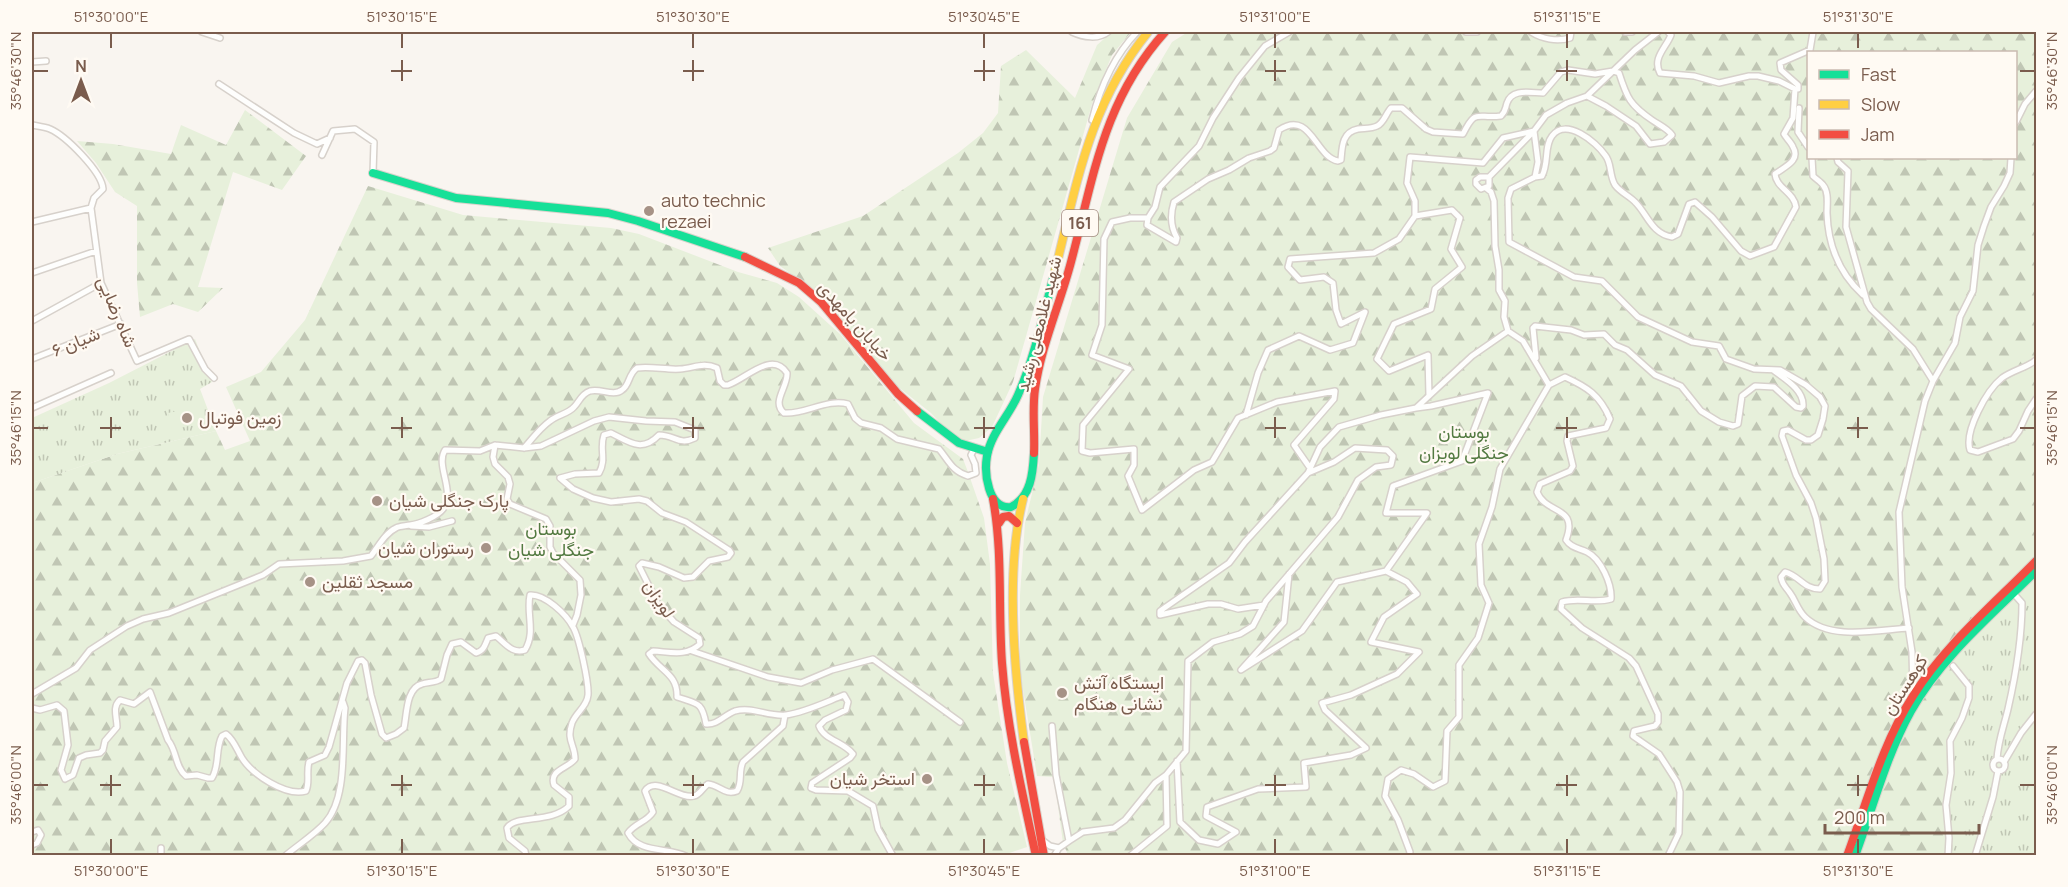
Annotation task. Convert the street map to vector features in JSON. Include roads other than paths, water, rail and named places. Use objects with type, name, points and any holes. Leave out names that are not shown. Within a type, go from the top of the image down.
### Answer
[{"type":"main road","name":"شهید غلامعلی رشید","points":[[993,498],[987,476],[988,452],[993,437],[1014,404],[1027,369],[1088,141],[1107,92],[1120,69],[1148,32]]},
{"type":"main road","name":"شهید غلامعلی رشید","points":[[1023,496],[1034,464],[1035,391],[1102,140],[1113,110],[1130,76],[1142,58],[1165,32]]},
{"type":"main road","name":"خیابان یامهدی","points":[[373,173],[456,198],[608,213],[756,261],[799,283],[840,323],[898,394],[915,410],[959,443],[988,452]]},
{"type":"main road","points":[[959,443],[981,444],[993,437]]},
{"type":"main road","points":[[993,498],[1005,508],[1018,504],[1023,496]]},
{"type":"main road","points":[[1023,496],[1017,523],[1014,557],[1015,663],[1024,740],[1044,855]]},
{"type":"main road","points":[[993,498],[999,523],[1001,636],[1005,692],[1013,752],[1036,855]]},
{"type":"main road","points":[[999,523],[1003,518],[1009,516],[1017,523]]},
{"type":"main road","name":"کوهستان","points":[[1854,850],[1891,735],[1912,695],[1943,655],[2037,561]]},
{"type":"main road","name":"کوهستان","points":[[1847,855],[1854,850],[1899,737],[1928,685],[1948,660],[2037,571]]},
{"type":"street","points":[[202,32],[220,38]]},
{"type":"street","points":[[1072,32],[1083,36],[1103,35],[1108,32]]},
{"type":"street","points":[[1088,141],[1097,102],[1108,75],[1122,51],[1137,32]]},
{"type":"street","points":[[1289,32],[1265,46],[1239,78],[1213,118],[1199,146],[1160,187],[1147,225],[1176,242],[1171,217],[1174,202],[1208,179],[1249,158],[1270,151],[1274,148],[1279,130],[1287,126],[1302,127],[1330,159],[1338,161],[1341,160],[1343,143],[1347,134],[1358,129],[1375,128],[1381,124],[1391,108],[1402,108],[1420,126],[1433,132],[1463,134],[1471,119],[1476,116],[1501,116],[1506,112],[1508,101],[1513,95],[1543,93],[1561,72],[1576,70],[1595,74],[1613,71],[1619,73],[1625,94],[1631,104],[1669,130],[1672,135],[1657,144],[1650,144],[1636,126],[1598,100],[1587,96]]},
{"type":"street","points":[[1466,32],[1477,32]]},
{"type":"street","points":[[1531,32],[1543,38],[1561,40],[1570,38],[1571,32]]},
{"type":"street","points":[[1625,32],[1632,32]]},
{"type":"street","points":[[1486,188],[1489,186],[1489,177],[1546,115],[1567,103],[1587,96],[1658,32]]},
{"type":"street","points":[[1668,32],[1671,38],[1661,50],[1657,61],[1660,73],[1694,75],[1719,83],[1758,76],[1779,81],[1795,89]]},
{"type":"street","points":[[1808,51],[1813,32]]},
{"type":"street","points":[[1807,52],[1780,63],[1781,70],[1798,85],[1798,88],[1795,89],[1792,118],[1784,134],[1794,147],[1795,156],[1791,164],[1775,174],[1775,177],[1779,184],[1792,195],[1796,207],[1774,247],[1755,255],[1745,255],[1712,217],[1695,202],[1689,204],[1678,234],[1672,237],[1662,233],[1646,219],[1636,203],[1619,190],[1611,177],[1605,155],[1579,131],[1562,130],[1552,136],[1549,141],[1546,168],[1542,176],[1511,189],[1508,198],[1509,242],[1574,277],[1602,281],[1638,317],[1692,342],[1719,346],[1726,359],[1754,369],[1780,369],[1806,384],[1820,397],[1825,406],[1824,419],[1818,435],[1811,440],[1806,440],[1788,430],[1783,431],[1782,436],[1796,476],[1811,503],[1816,518],[1824,559],[1825,581],[1820,589],[1810,589],[1785,572],[1781,577],[1782,583],[1791,593],[1796,608],[1806,618],[1827,629],[1845,632],[1909,628]]},
{"type":"street","points":[[32,62],[46,60]]},
{"type":"street","points":[[219,84],[294,133],[317,144],[330,138]]},
{"type":"street","points":[[2017,120],[2025,104],[2037,91]]},
{"type":"street","points":[[1799,108],[1798,132],[1807,144]]},
{"type":"street","points":[[32,125],[50,129],[56,133],[92,165],[103,184],[103,189],[94,198],[91,208],[32,222]]},
{"type":"street","points":[[322,155],[333,131],[355,129],[374,142],[373,173]]},
{"type":"street","points":[[1246,415],[1258,373],[1268,350],[1299,336],[1330,350],[1353,343],[1365,312],[1341,324],[1336,310],[1333,283],[1324,277],[1300,280],[1288,267],[1290,259],[1374,253],[1399,239],[1415,216],[1415,201],[1407,183],[1410,157],[1483,163],[1503,138],[1534,130]]},
{"type":"street","points":[[1534,130],[1538,162],[1535,177]]},
{"type":"street","points":[[1812,159],[1813,176],[1823,184],[1826,193],[1829,235],[1837,261],[1854,287],[1865,296]]},
{"type":"street","points":[[1837,159],[1848,171],[1845,220],[1865,296],[1871,309],[1912,349],[1933,381]]},
{"type":"street","points":[[1912,695],[1912,652],[1902,587],[1899,512],[1925,401],[1954,343],[1960,317],[1973,291],[1978,245],[1991,207],[2010,173],[2011,159]]},
{"type":"street","points":[[1489,177],[1480,177],[1476,180],[1476,184],[1491,192],[1494,201],[1499,290],[1505,301],[1504,317],[1508,331],[1523,341],[1549,385]]},
{"type":"street","name":"شاه رضایی","points":[[91,208],[101,283],[137,360],[189,339],[205,369],[214,378]]},
{"type":"street","points":[[1415,216],[1452,210],[1460,218],[1451,249],[1462,267],[1435,289],[1431,309],[1394,324],[1377,359],[1389,370],[1428,354],[1429,396]]},
{"type":"street","points":[[1148,218],[1130,218],[1112,222],[1104,239],[1102,325],[1092,355],[1129,369],[1083,425],[1082,451],[1090,453],[1134,449],[1134,465],[1128,476],[1142,510],[1194,470],[1212,462],[1238,418],[1277,402],[1335,391],[1334,399],[1294,445],[1309,470]]},
{"type":"street","points":[[32,273],[96,251]]},
{"type":"street","points":[[32,321],[101,283]]},
{"type":"street","name":"شیان ۶","points":[[32,360],[121,324]]},
{"type":"street","points":[[1537,362],[1533,336],[1535,326],[1570,330],[1584,335],[1604,334],[1615,345],[1627,350],[1655,375],[1681,386],[1701,411],[1719,422],[1733,426],[1740,420],[1742,396],[1755,386],[1774,387],[1796,407],[1803,406],[1803,398],[1795,387],[1772,369]]},
{"type":"street","points":[[1416,408],[1472,356],[1508,331]]},
{"type":"street","points":[[2037,360],[2004,377],[1992,388],[1973,422],[1969,441],[1970,450],[1978,452],[2013,439],[2037,399]]},
{"type":"street","points":[[407,526],[440,512],[445,506],[447,491],[443,456],[446,450],[480,451],[495,445],[524,448],[548,422],[573,408],[581,396],[587,392],[594,390],[620,392],[625,388],[632,371],[637,368],[679,369],[693,365],[710,365],[717,368],[720,381],[728,385],[773,363],[779,365],[787,374],[787,382],[778,402],[778,407],[783,413],[796,413],[838,403],[848,404],[857,421],[881,428],[897,439],[939,449],[949,465],[968,476],[976,473],[975,464],[970,455],[974,449]]},
{"type":"street","points":[[32,408],[111,374]]},
{"type":"street","points":[[1410,855],[1398,820],[1385,796],[1388,779],[1401,770],[1414,774],[1433,787],[1445,781],[1448,757],[1447,731],[1459,717],[1459,665],[1478,638],[1490,603],[1481,585],[1479,544],[1492,507],[1500,469],[1549,385],[1565,377],[1587,388],[1605,406],[1610,418],[1606,428],[1568,436],[1567,441],[1573,466],[1570,471],[1539,484],[1537,492],[1540,499],[1566,515],[1570,524],[1566,540],[1570,546],[1589,552],[1597,560],[1612,587],[1611,599],[1600,602],[1569,600],[1562,602],[1561,609],[1582,628],[1629,658],[1636,666],[1658,714],[1658,722],[1655,726],[1634,731],[1633,736],[1659,754],[1677,782],[1680,792],[1679,833],[1668,855]]},
{"type":"street","points":[[1264,605],[1238,609],[1221,604],[1208,604],[1160,615],[1160,611],[1229,563],[1309,470],[1320,447],[1339,427],[1381,415],[1488,393],[1462,461],[1393,486],[1386,513],[1427,513],[1386,571]]},
{"type":"street","name":"لویزان","points":[[524,448],[541,446],[594,421],[609,417],[675,422],[695,430],[695,438],[688,441],[679,441],[669,435],[659,435],[653,441],[645,444],[632,445],[611,433],[604,435],[602,441],[604,465],[599,473],[574,474],[560,478],[573,489],[593,498],[611,502],[639,499],[647,501],[662,513],[686,522],[729,550],[731,553],[728,557],[708,561],[693,577],[684,578],[649,564],[642,563],[639,566],[658,604],[674,622],[699,638],[699,644],[692,651]]},
{"type":"street","points":[[495,445],[493,457],[495,464],[508,477],[510,484],[507,499],[510,504],[546,519],[550,526],[550,547],[553,554],[580,580],[581,595],[573,625]]},
{"type":"street","points":[[1053,855],[1059,848],[1083,832],[1114,828],[1125,820],[1155,783],[1166,775],[1186,751],[1188,661],[1213,642],[1240,634],[1253,626],[1264,605],[1338,517],[1358,480],[1376,467],[1391,465],[1393,456],[1386,450],[1355,448],[1334,462],[1309,470]]},
{"type":"street","points":[[32,694],[76,668],[90,650],[127,626],[143,619],[169,613],[263,575],[279,564],[343,561],[372,556],[387,535],[396,527],[429,527],[452,521]]},
{"type":"street","points":[[1177,761],[1180,822],[1199,840],[1218,844],[1236,832],[1206,816],[1207,807],[1258,789],[1306,787],[1304,763],[1351,755],[1366,748],[1325,710],[1322,703],[1351,695],[1397,674],[1419,652],[1371,642],[1384,617],[1417,594],[1407,582],[1386,571],[1337,582],[1302,631],[1240,670],[1284,622],[1289,574]]},
{"type":"street","points":[[1998,771],[1992,765],[1997,759],[1998,741],[2008,710],[2021,638],[2022,603],[2014,594]]},
{"type":"street","points":[[32,708],[40,710],[57,705],[64,711],[69,745],[61,770],[65,779],[73,775],[79,758],[100,753],[103,750],[105,741],[117,727],[115,706],[117,703],[120,700],[134,704],[150,692],[178,764],[186,776],[197,775],[212,778],[215,773],[220,741],[226,734],[243,759],[261,777],[279,787],[300,793],[306,791],[308,786],[309,762],[325,755],[329,747],[342,700],[358,661],[362,660],[365,663],[382,734],[386,738],[391,737],[404,728],[414,688],[423,683],[441,679],[452,644],[461,642],[470,650],[481,652],[488,638],[496,636],[511,649],[517,652],[525,651],[530,642],[531,627],[528,601],[530,595],[535,595],[551,603],[573,625],[588,678],[588,694],[586,702],[572,724],[569,740],[575,759],[553,777],[554,785],[569,797],[569,806],[550,817],[513,821],[507,828],[509,838],[525,851],[526,855]]},
{"type":"street","points":[[893,855],[878,829],[873,806],[848,791],[811,788],[812,783],[853,754],[848,748],[821,733],[819,726],[846,710],[848,702],[844,695],[785,715],[764,714],[752,709],[734,711],[713,725],[706,724],[703,709],[694,701],[677,698],[678,687],[671,676],[649,654],[653,651],[685,653],[692,651],[768,677],[801,683],[832,670],[873,659],[960,722]]},
{"type":"street","points":[[1948,855],[1946,805],[1951,773],[1950,741],[1969,698],[1969,686],[1953,666]]},
{"type":"street","points":[[285,855],[326,822],[336,804],[342,770],[345,708],[342,700]]},
{"type":"street","points":[[1998,771],[2003,769],[2004,762],[2021,733],[2037,714]]},
{"type":"street","points":[[686,855],[677,851],[650,848],[629,836],[628,832],[632,827],[645,821],[653,812],[646,788],[652,786],[669,789],[692,797],[708,784],[726,792],[737,791],[743,762],[783,726],[785,715]]},
{"type":"street","points":[[1052,726],[1056,775],[1069,841]]},
{"type":"street","points":[[1997,759],[2004,762]]},
{"type":"street","points":[[1975,855],[1993,797],[1998,771]]},
{"type":"street","points":[[1130,855],[1167,826],[1166,775]]},
{"type":"street","points":[[32,832],[38,830],[41,835],[37,843],[32,845]]},
{"type":"street","points":[[1041,838],[1050,846],[1059,848]]},
{"type":"street","points":[[160,855],[161,848]]},
{"type":"place","name":"auto technic rezaei","points":[[649,211]]},
{"type":"place","name":"زمین فوتبال","points":[[187,418]]},
{"type":"place","name":"پارک جنگلی شیان","points":[[377,501]]},
{"type":"place","name":"رستوران شیان","points":[[486,548]]},
{"type":"place","name":"مسجد ثقلین","points":[[310,582]]},
{"type":"place","name":"ایستگاه آتش نشانی هنگام","points":[[1062,693]]},
{"type":"place","name":"استخر شیان","points":[[927,779]]},
{"type":"park label","name":"بوستان جنگلی لویزان","points":[[1464,442]]},
{"type":"park label","name":"بوستان جنگلی شیان","points":[[551,539]]}]
